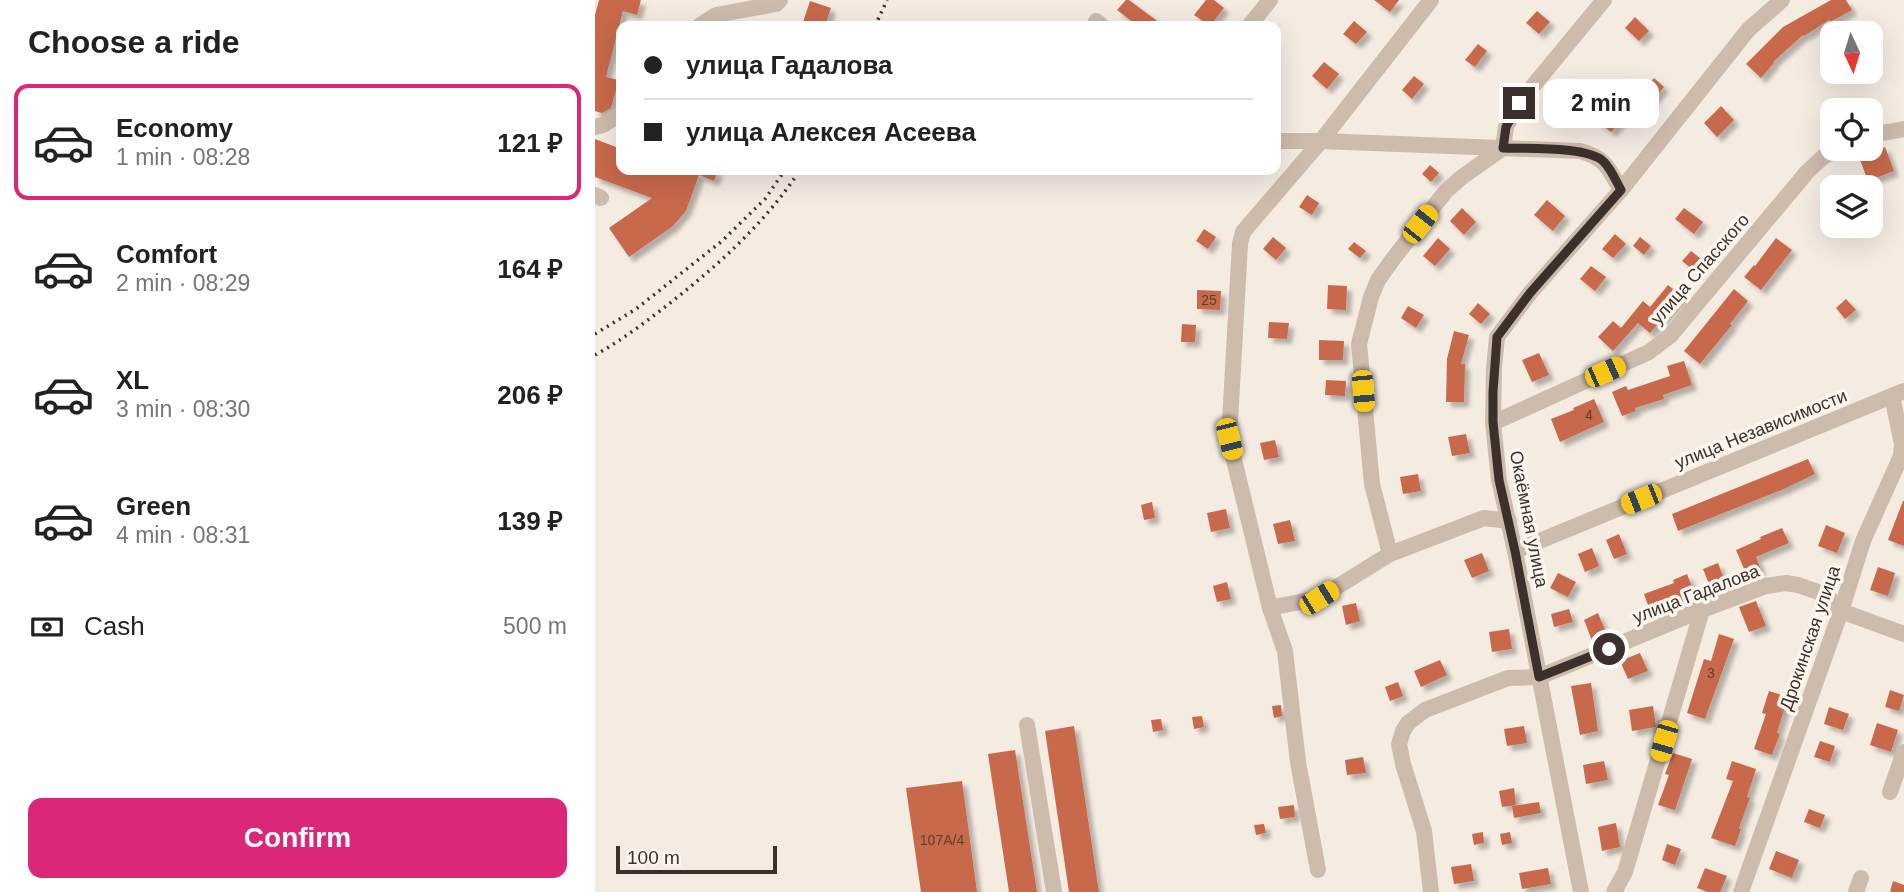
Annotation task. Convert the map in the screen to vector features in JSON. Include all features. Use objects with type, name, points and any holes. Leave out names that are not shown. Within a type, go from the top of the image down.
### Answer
[{"type":"street","points":[[707,21],[716,15],[776,4],[780,0]]},
{"type":"street","points":[[1253,21],[1270,0]]},
{"type":"street","points":[[1318,870],[1298,762],[1285,650],[1270,608],[1229,439],[1240,244],[1243,232],[1321,141],[1431,0]]},
{"type":"street","points":[[1390,554],[1372,484],[1359,344],[1371,297],[1378,280],[1446,191],[1503,148],[1506,127],[1519,103],[1604,0]]},
{"type":"street","name":"Окаёмная улица","points":[[1581,892],[1499,480],[1493,422],[1497,337],[1530,293],[1621,190],[1748,30],[1782,0]]},
{"type":"street","points":[[595,127],[616,117]]},
{"type":"street","points":[[1883,133],[1904,129]]},
{"type":"street","points":[[1281,141],[1580,151],[1605,162],[1621,190]]},
{"type":"street","name":"улица Спасского","points":[[1493,422],[1649,352],[1670,336],[1820,160]]},
{"type":"street","name":"улица Независимости","points":[[1515,551],[1898,393]]},
{"type":"street","name":"Дрокинская улица","points":[[1741,892],[1841,611],[1863,541],[1901,456],[1898,393]]},
{"type":"street","points":[[1270,608],[1319,598],[1390,554],[1484,518],[1509,521]]},
{"type":"street","name":"улица Гадалова","points":[[1431,892],[1424,831],[1399,744],[1408,723],[1425,710],[1509,678],[1539,677],[1766,586],[1798,584],[1830,598],[1841,611],[1904,634]]},
{"type":"street","points":[[1614,892],[1625,872],[1702,610]]},
{"type":"street","points":[[1027,725],[1054,892]]},
{"type":"street","points":[[1890,792],[1904,752]]},
{"type":"building","points":[[599,0],[641,0],[637,15],[623,11],[620,21],[616,21],[616,38],[606,77],[616,79],[616,90],[611,108],[602,113],[595,111],[595,15]]},
{"type":"building","points":[[1129,0],[1157,21],[1131,21],[1117,10]]},
{"type":"building","points":[[1206,0],[1214,0],[1224,8],[1214,21],[1203,21],[1194,15]]},
{"type":"building","points":[[1374,0],[1399,0],[1390,12]]},
{"type":"building","points":[[1831,0],[1846,0],[1852,10],[1832,21],[1820,21],[1820,26],[1803,35],[1773,62],[1761,78],[1746,64],[1783,27]]},
{"type":"building","points":[[810,1],[831,8],[827,21],[803,21]]},
{"type":"building","points":[[1537,11],[1550,22],[1539,34],[1526,23]]},
{"type":"building","points":[[1635,17],[1649,31],[1639,41],[1625,28]]},
{"type":"building","points":[[1354,21],[1367,32],[1356,44],[1343,34]]},
{"type":"building","points":[[1478,44],[1487,51],[1475,67],[1465,60]]},
{"type":"building","points":[[1324,62],[1339,74],[1327,89],[1312,76]]},
{"type":"building","points":[[1414,76],[1424,84],[1412,99],[1402,90]]},
{"type":"building","points":[[1654,78],[1664,87],[1650,103],[1640,94]]},
{"type":"building","points":[[1579,87],[1605,110],[1608,106],[1623,119],[1611,132],[1585,111],[1581,115],[1567,102]]},
{"type":"building","points":[[1721,106],[1734,120],[1717,137],[1704,123]]},
{"type":"building","points":[[595,139],[616,147],[616,175],[699,175],[686,211],[673,226],[629,257],[609,228],[652,198],[595,177]]},
{"type":"building","points":[[1885,147],[1894,171],[1883,175],[1866,175],[1860,161],[1883,161]]},
{"type":"building","points":[[1430,165],[1439,173],[1431,182],[1422,174]]},
{"type":"building","points":[[699,175],[716,175],[714,181]]},
{"type":"building","points":[[1307,195],[1319,203],[1312,215],[1299,207]]},
{"type":"building","points":[[1547,200],[1565,216],[1553,231],[1534,215]]},
{"type":"building","points":[[1462,208],[1476,222],[1464,235],[1450,221]]},
{"type":"building","points":[[1684,208],[1703,222],[1694,234],[1675,219]]},
{"type":"building","points":[[1204,229],[1216,237],[1208,249],[1196,241]]},
{"type":"building","points":[[1615,234],[1626,244],[1613,258],[1602,249]]},
{"type":"building","points":[[1273,237],[1286,248],[1276,260],[1263,249]]},
{"type":"building","points":[[1640,237],[1651,246],[1644,255],[1633,246]]},
{"type":"building","points":[[1438,238],[1450,249],[1435,266],[1423,256]]},
{"type":"building","points":[[1776,238],[1792,250],[1761,290],[1744,277]]},
{"type":"building","points":[[1354,242],[1366,251],[1360,258],[1348,249]]},
{"type":"building","points":[[1691,251],[1706,263],[1697,273],[1682,261]]},
{"type":"building","points":[[1591,266],[1606,277],[1595,291],[1580,279]]},
{"type":"building","points":[[1328,285],[1347,286],[1346,310],[1327,309]]},
{"type":"building","points":[[1668,285],[1683,297],[1650,333],[1638,323],[1613,351],[1598,337],[1613,321],[1621,328],[1643,301],[1650,307]]},
{"type":"building","points":[[1734,289],[1748,301],[1700,364],[1684,351]]},
{"type":"building","points":[[1197,290],[1221,291],[1220,310],[1197,309]]},
{"type":"building","points":[[1846,299],[1856,310],[1845,319],[1836,308]]},
{"type":"building","points":[[1478,303],[1490,314],[1481,324],[1469,314]]},
{"type":"building","points":[[1408,306],[1424,315],[1416,328],[1401,318]]},
{"type":"building","points":[[1269,322],[1289,323],[1287,339],[1268,338]]},
{"type":"building","points":[[1182,324],[1196,325],[1195,342],[1181,342]]},
{"type":"building","points":[[1454,331],[1469,335],[1461,364],[1465,364],[1464,402],[1446,402],[1447,359]]},
{"type":"building","points":[[1319,340],[1344,341],[1343,360],[1319,360]]},
{"type":"building","points":[[1539,353],[1549,375],[1532,382],[1522,360]]},
{"type":"building","points":[[1684,361],[1692,385],[1663,395],[1664,399],[1635,408],[1636,411],[1622,416],[1612,392],[1626,386],[1628,390],[1670,376],[1667,366]]},
{"type":"building","points":[[1326,380],[1346,381],[1345,396],[1325,395]]},
{"type":"building","points":[[1594,399],[1604,422],[1560,442],[1551,419]]},
{"type":"building","points":[[1466,434],[1470,453],[1452,456],[1448,437]]},
{"type":"building","points":[[1275,440],[1279,457],[1264,460],[1260,443]]},
{"type":"building","points":[[1808,459],[1815,474],[1678,531],[1672,514]]},
{"type":"building","points":[[1418,474],[1421,491],[1403,494],[1400,477]]},
{"type":"building","points":[[1904,501],[1904,546],[1888,540]]},
{"type":"building","points":[[1152,502],[1155,518],[1144,520],[1141,505]]},
{"type":"building","points":[[1226,509],[1230,528],[1211,532],[1207,513]]},
{"type":"building","points":[[1290,520],[1295,541],[1278,544],[1273,524]]},
{"type":"building","points":[[1826,525],[1845,533],[1837,553],[1818,546]]},
{"type":"building","points":[[1782,528],[1789,543],[1756,557],[1761,570],[1747,576],[1736,550]]},
{"type":"building","points":[[1619,534],[1627,554],[1614,559],[1606,540]]},
{"type":"building","points":[[1592,548],[1599,566],[1585,572],[1578,554]]},
{"type":"building","points":[[1482,553],[1489,571],[1472,578],[1464,560]]},
{"type":"building","points":[[1718,563],[1727,587],[1713,594],[1703,569]]},
{"type":"building","points":[[1878,567],[1895,573],[1888,596],[1870,590]]},
{"type":"building","points":[[1558,573],[1576,582],[1568,597],[1550,588]]},
{"type":"building","points":[[1687,574],[1697,600],[1652,616],[1644,594],[1674,583],[1673,580]]},
{"type":"building","points":[[1227,582],[1231,599],[1217,602],[1213,586]]},
{"type":"building","points":[[1756,601],[1766,626],[1749,632],[1739,607]]},
{"type":"building","points":[[1356,603],[1360,621],[1346,625],[1342,606]]},
{"type":"building","points":[[1569,609],[1573,622],[1554,627],[1551,614]]},
{"type":"building","points":[[1598,613],[1608,637],[1593,643],[1584,620]]},
{"type":"building","points":[[1509,629],[1512,649],[1492,652],[1489,632]]},
{"type":"building","points":[[1719,634],[1734,639],[1705,719],[1687,713],[1704,659],[1711,661]]},
{"type":"building","points":[[1640,653],[1648,671],[1628,679],[1620,661]]},
{"type":"building","points":[[1440,660],[1447,675],[1421,687],[1414,671]]},
{"type":"building","points":[[1398,682],[1403,696],[1390,701],[1385,687]]},
{"type":"building","points":[[1591,683],[1598,731],[1580,735],[1571,686]]},
{"type":"building","points":[[1890,690],[1904,695],[1899,711],[1885,707]]},
{"type":"building","points":[[1769,691],[1788,697],[1777,733],[1780,734],[1772,755],[1754,749],[1766,714],[1762,713]]},
{"type":"building","points":[[1281,705],[1282,716],[1274,718],[1272,706]]},
{"type":"building","points":[[1653,706],[1656,727],[1632,731],[1629,710]]},
{"type":"building","points":[[1829,707],[1849,714],[1843,730],[1824,724]]},
{"type":"building","points":[[1202,716],[1204,727],[1194,729],[1192,717]]},
{"type":"building","points":[[1161,719],[1163,730],[1153,732],[1151,720]]},
{"type":"building","points":[[1877,723],[1898,730],[1891,752],[1870,745]]},
{"type":"building","points":[[1074,726],[1099,892],[1069,892],[1045,731]]},
{"type":"building","points":[[1524,726],[1527,743],[1507,746],[1504,729]]},
{"type":"building","points":[[1820,741],[1835,746],[1830,762],[1814,757]]},
{"type":"building","points":[[1015,750],[1037,892],[1009,892],[988,754]]},
{"type":"building","points":[[1673,753],[1692,759],[1675,810],[1658,805],[1669,775],[1665,774]]},
{"type":"building","points":[[1363,757],[1366,773],[1347,775],[1345,760]]},
{"type":"building","points":[[1604,761],[1608,780],[1586,784],[1583,765]]},
{"type":"building","points":[[1732,761],[1756,769],[1735,846],[1711,838],[1733,781],[1726,779]]},
{"type":"building","points":[[962,781],[977,892],[921,892],[906,788]]},
{"type":"building","points":[[1514,788],[1516,805],[1502,807],[1499,791]]},
{"type":"building","points":[[1539,802],[1541,813],[1514,818],[1512,806]]},
{"type":"building","points":[[1294,805],[1295,817],[1280,819],[1278,807]]},
{"type":"building","points":[[1809,809],[1825,815],[1820,828],[1804,822]]},
{"type":"building","points":[[1616,823],[1620,847],[1602,851],[1598,827]]},
{"type":"building","points":[[1264,824],[1266,833],[1256,835],[1254,825]]},
{"type":"building","points":[[1483,832],[1484,843],[1474,845],[1472,834]]},
{"type":"building","points":[[1510,832],[1512,843],[1502,845],[1500,834]]},
{"type":"building","points":[[1667,844],[1681,849],[1675,865],[1662,860]]},
{"type":"building","points":[[1776,851],[1799,860],[1792,878],[1769,869]]},
{"type":"building","points":[[1471,864],[1474,881],[1454,884],[1451,867]]},
{"type":"building","points":[[1548,868],[1551,884],[1522,889],[1519,873]]},
{"type":"building","points":[[1705,868],[1727,876],[1720,892],[1697,888]]},
{"type":"building","points":[[1893,881],[1904,885],[1904,892],[1890,892]]},
{"type":"railway","points":[[877,21],[887,0]]},
{"type":"railway","points":[[595,334],[636,309],[722,241],[765,199],[782,175]]},
{"type":"railway","points":[[595,355],[645,322],[718,263],[754,228],[796,175]]},
{"type":"route","points":[[1519,103],[1506,127],[1503,148],[1580,151],[1594,155],[1605,162],[1621,190],[1530,293],[1497,337],[1493,392],[1499,480],[1539,677],[1609,649]]}]
